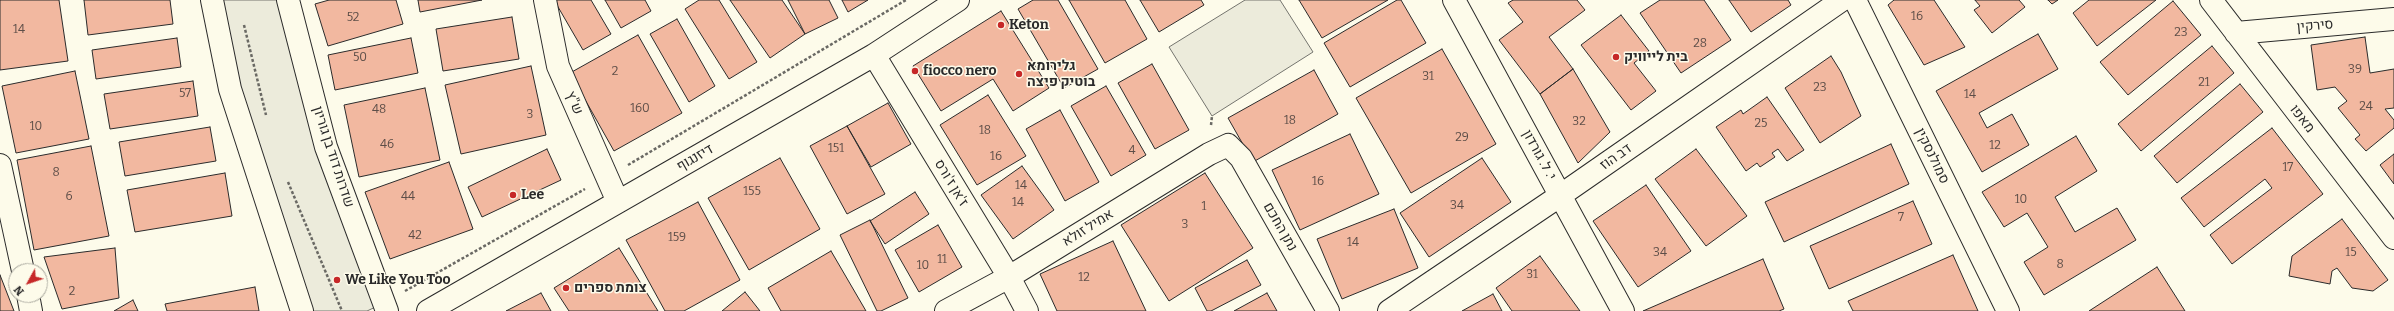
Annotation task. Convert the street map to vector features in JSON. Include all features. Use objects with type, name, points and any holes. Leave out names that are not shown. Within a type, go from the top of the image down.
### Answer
[{"type":"street","points":[[212,0],[230,89],[302,311]]},
{"type":"street","name":"שדרות דוד בן גוריון","points":[[288,0],[326,147],[386,307]]},
{"type":"street","name":"ש\"ץ","points":[[545,0],[558,66],[606,178],[618,202]]},
{"type":"street","name":"דיזנגוף","points":[[428,311],[874,55],[958,0]]},
{"type":"street","name":"י. ל. גורדון","points":[[1454,0],[1623,311]]},
{"type":"street","name":"דב הוז","points":[[1389,311],[1561,195],[1842,0]]},
{"type":"street","name":"סמולנסקין","points":[[1855,0],[2008,311]]},
{"type":"street","name":"מאפו","points":[[2211,0],[2394,238]]},
{"type":"street","name":"סירקין","points":[[2236,33],[2394,19]]},
{"type":"street","name":"ז'אן ז'ורס","points":[[874,55],[1009,277],[1027,311]]},
{"type":"street","name":"אמיל זולא","points":[[946,311],[1009,277],[1210,154],[1228,145]]},
{"type":"street","name":"נתן החכם","points":[[1228,145],[1241,158],[1328,311]]},
{"type":"street","points":[[0,165],[4,208],[21,263]]},
{"type":"path","points":[[386,307],[906,0]]},
{"type":"path","points":[[244,23],[268,122]]},
{"type":"path","points":[[285,175],[342,311]]},
{"type":"shaded area","points":[[214,0],[288,0],[384,303],[367,311],[302,311]]},
{"type":"shaded area","points":[[1245,0],[1280,0],[1313,52],[1212,116],[1169,47]]},
{"type":"building","points":[[0,0],[59,0],[68,61],[0,70]]},
{"type":"building","points":[[84,0],[170,0],[173,24],[88,35]]},
{"type":"building","points":[[329,0],[396,0],[403,24],[328,46],[315,4]]},
{"type":"building","points":[[418,0],[482,0],[420,12]]},
{"type":"building","points":[[554,0],[591,0],[611,34],[583,50]]},
{"type":"building","points":[[605,0],[645,0],[651,11],[621,28]]},
{"type":"building","points":[[699,0],[719,0],[757,62],[729,79],[685,9]]},
{"type":"building","points":[[730,0],[782,0],[805,34],[770,58]]},
{"type":"building","points":[[788,0],[829,0],[838,18],[805,34]]},
{"type":"building","points":[[842,0],[868,0],[848,12]]},
{"type":"building","points":[[1033,0],[1058,0],[1098,69],[1064,88],[1018,9]]},
{"type":"building","points":[[1069,0],[1125,0],[1147,39],[1105,63]]},
{"type":"building","points":[[1140,0],[1201,0],[1204,5],[1159,32]]},
{"type":"building","points":[[1299,0],[1388,0],[1322,38]]},
{"type":"building","points":[[1397,0],[1401,0],[1426,43],[1350,87],[1324,43]]},
{"type":"building","points":[[1513,0],[1577,0],[1585,10],[1549,37],[1573,69],[1540,94],[1499,40],[1523,22],[1508,3]]},
{"type":"building","points":[[1660,0],[1704,0],[1731,40],[1681,73],[1640,13]]},
{"type":"building","points":[[1729,0],[1788,0],[1791,5],[1751,32]]},
{"type":"building","points":[[1894,0],[1934,0],[1965,47],[1924,65],[1888,5]]},
{"type":"building","points":[[1975,0],[2019,0],[2025,7],[1992,33],[1974,10],[1980,6]]},
{"type":"building","points":[[2048,0],[2058,0],[2052,4]]},
{"type":"building","points":[[2089,0],[2156,0],[2097,46],[2073,13]]},
{"type":"building","points":[[2173,1],[2201,35],[2128,95],[2100,62]]},
{"type":"building","points":[[1001,11],[1049,88],[1013,111],[993,79],[941,111],[913,66]]},
{"type":"building","name":"בית לייוויק","points":[[1621,15],[1649,51],[1634,63],[1656,91],[1631,110],[1581,45]]},
{"type":"building","points":[[512,17],[519,59],[443,71],[436,29]]},
{"type":"building","points":[[677,19],[715,86],[689,102],[650,34]]},
{"type":"building","points":[[2038,34],[2058,69],[1979,113],[1987,128],[2012,114],[2029,145],[1982,172],[1936,91]]},
{"type":"building","points":[[638,35],[682,113],[614,151],[570,73]]},
{"type":"building","points":[[2365,37],[2370,73],[2394,69],[2394,108],[2385,109],[2394,120],[2394,128],[2366,151],[2355,139],[2360,135],[2338,108],[2347,101],[2335,87],[2317,90],[2311,45]]},
{"type":"building","points":[[177,38],[181,67],[96,79],[92,50]]},
{"type":"building","points":[[411,38],[418,73],[335,90],[328,55]]},
{"type":"building","points":[[2212,46],[2234,73],[2141,151],[2118,124]]},
{"type":"building","points":[[1442,49],[1496,144],[1411,193],[1356,98]]},
{"type":"building","points":[[1831,56],[1841,72],[1861,116],[1820,143],[1785,88]]},
{"type":"building","points":[[1152,64],[1189,130],[1155,149],[1118,83]]},
{"type":"building","points":[[531,66],[546,135],[461,154],[445,85]]},
{"type":"building","points":[[1573,69],[1610,132],[1578,163],[1540,94]]},
{"type":"building","points":[[1314,70],[1338,114],[1253,162],[1228,118]]},
{"type":"building","points":[[75,71],[89,139],[16,153],[2,86]]},
{"type":"building","points":[[193,81],[198,116],[110,129],[104,94]]},
{"type":"building","points":[[2240,84],[2263,112],[2177,183],[2154,156]]},
{"type":"building","points":[[1106,86],[1146,155],[1111,176],[1071,106]]},
{"type":"building","points":[[425,88],[440,160],[359,177],[344,105]]},
{"type":"building","points":[[988,95],[1026,156],[977,185],[940,125]]},
{"type":"building","points":[[1767,97],[1804,150],[1787,161],[1778,149],[1772,153],[1775,157],[1760,167],[1757,163],[1746,171],[1716,127],[1741,110],[1743,114]]},
{"type":"building","points":[[888,103],[911,144],[871,167],[847,126]]},
{"type":"building","points":[[1060,110],[1099,182],[1065,201],[1026,129]]},
{"type":"building","points":[[847,126],[885,194],[847,214],[810,146]]},
{"type":"building","points":[[210,127],[216,161],[125,176],[119,142]]},
{"type":"building","points":[[2272,128],[2323,194],[2232,264],[2210,235],[2272,188],[2265,179],[2204,227],[2181,198]]},
{"type":"building","points":[[1350,134],[1379,194],[1300,230],[1272,170]]},
{"type":"building","points":[[2076,136],[2097,171],[2055,197],[2075,232],[2117,208],[2136,240],[2044,295],[2024,262],[2048,247],[2027,213],[2004,227],[1982,192]]},
{"type":"building","points":[[1891,144],[1909,184],[1784,242],[1765,202]]},
{"type":"building","points":[[91,146],[109,236],[34,250],[17,160]]},
{"type":"building","points":[[547,149],[561,180],[482,217],[468,187]]},
{"type":"building","points":[[1696,149],[1747,216],[1706,246],[1655,179]]},
{"type":"building","points":[[2394,154],[2394,184],[2380,165]]},
{"type":"building","points":[[780,158],[820,229],[749,270],[708,198]]},
{"type":"building","points":[[1482,158],[1511,202],[1429,257],[1400,213]]},
{"type":"building","points":[[449,162],[473,229],[390,259],[365,192]]},
{"type":"building","points":[[1022,166],[1054,210],[1013,239],[981,195]]},
{"type":"building","points":[[225,173],[232,216],[135,232],[127,190]]},
{"type":"building","points":[[1205,173],[1253,248],[1169,301],[1121,225]]},
{"type":"building","points":[[1646,185],[1691,251],[1638,287],[1593,221]]},
{"type":"building","points":[[915,192],[929,214],[885,244],[870,221]]},
{"type":"building","points":[[1913,201],[1932,244],[1829,289],[1810,246]]},
{"type":"building","points":[[698,202],[740,280],[684,311],[665,311],[626,240]]},
{"type":"building","points":[[1394,209],[1418,268],[1342,299],[1317,239]]},
{"type":"building","points":[[2342,219],[2388,280],[2373,291],[2352,288],[2337,268],[2332,271],[2330,284],[2289,276],[2292,256]]},
{"type":"building","points":[[870,220],[908,298],[881,311],[877,311],[840,235]]},
{"type":"building","points":[[938,225],[962,267],[919,292],[895,250]]},
{"type":"building","points":[[1113,241],[1146,311],[1057,311],[1040,274]]},
{"type":"building","points":[[115,248],[119,298],[62,309],[48,269],[48,263],[46,263],[44,257]]},
{"type":"building","points":[[619,248],[658,311],[569,311],[554,288]]},
{"type":"building","points":[[831,251],[866,311],[781,311],[768,288]]},
{"type":"building","points":[[1953,255],[1978,311],[1853,311],[1848,301]]},
{"type":"building","points":[[1540,256],[1580,311],[1512,311],[1496,288]]},
{"type":"building","points":[[1763,259],[1784,309],[1779,311],[1643,311]]},
{"type":"building","points":[[1247,260],[1261,285],[1211,311],[1207,311],[1195,288]]},
{"type":"building","points":[[2157,267],[2185,311],[2089,311]]},
{"type":"building","points":[[0,275],[8,296],[8,303],[11,303],[14,311],[0,311]]},
{"type":"building","points":[[255,287],[259,311],[167,311],[165,304]]},
{"type":"building","points":[[745,292],[760,311],[722,311]]},
{"type":"building","points":[[541,293],[551,311],[506,311]]},
{"type":"building","points":[[1267,293],[1277,311],[1234,311]]},
{"type":"building","points":[[1493,294],[1502,311],[1462,311]]},
{"type":"building","points":[[133,300],[138,311],[114,311]]},
{"type":"place","name":"Keton","points":[[1001,25]]},
{"type":"place","name":"בית לייוויק","points":[[1616,57]]},
{"type":"place","name":"fiocco nero","points":[[915,71]]},
{"type":"place","name":"גלירומא בוטיק פיצה","points":[[1019,74]]},
{"type":"place","name":"Lee","points":[[513,195]]},
{"type":"place","name":"We Like You Too","points":[[337,280]]},
{"type":"place","name":"צומת ספרים","points":[[566,288]]}]
